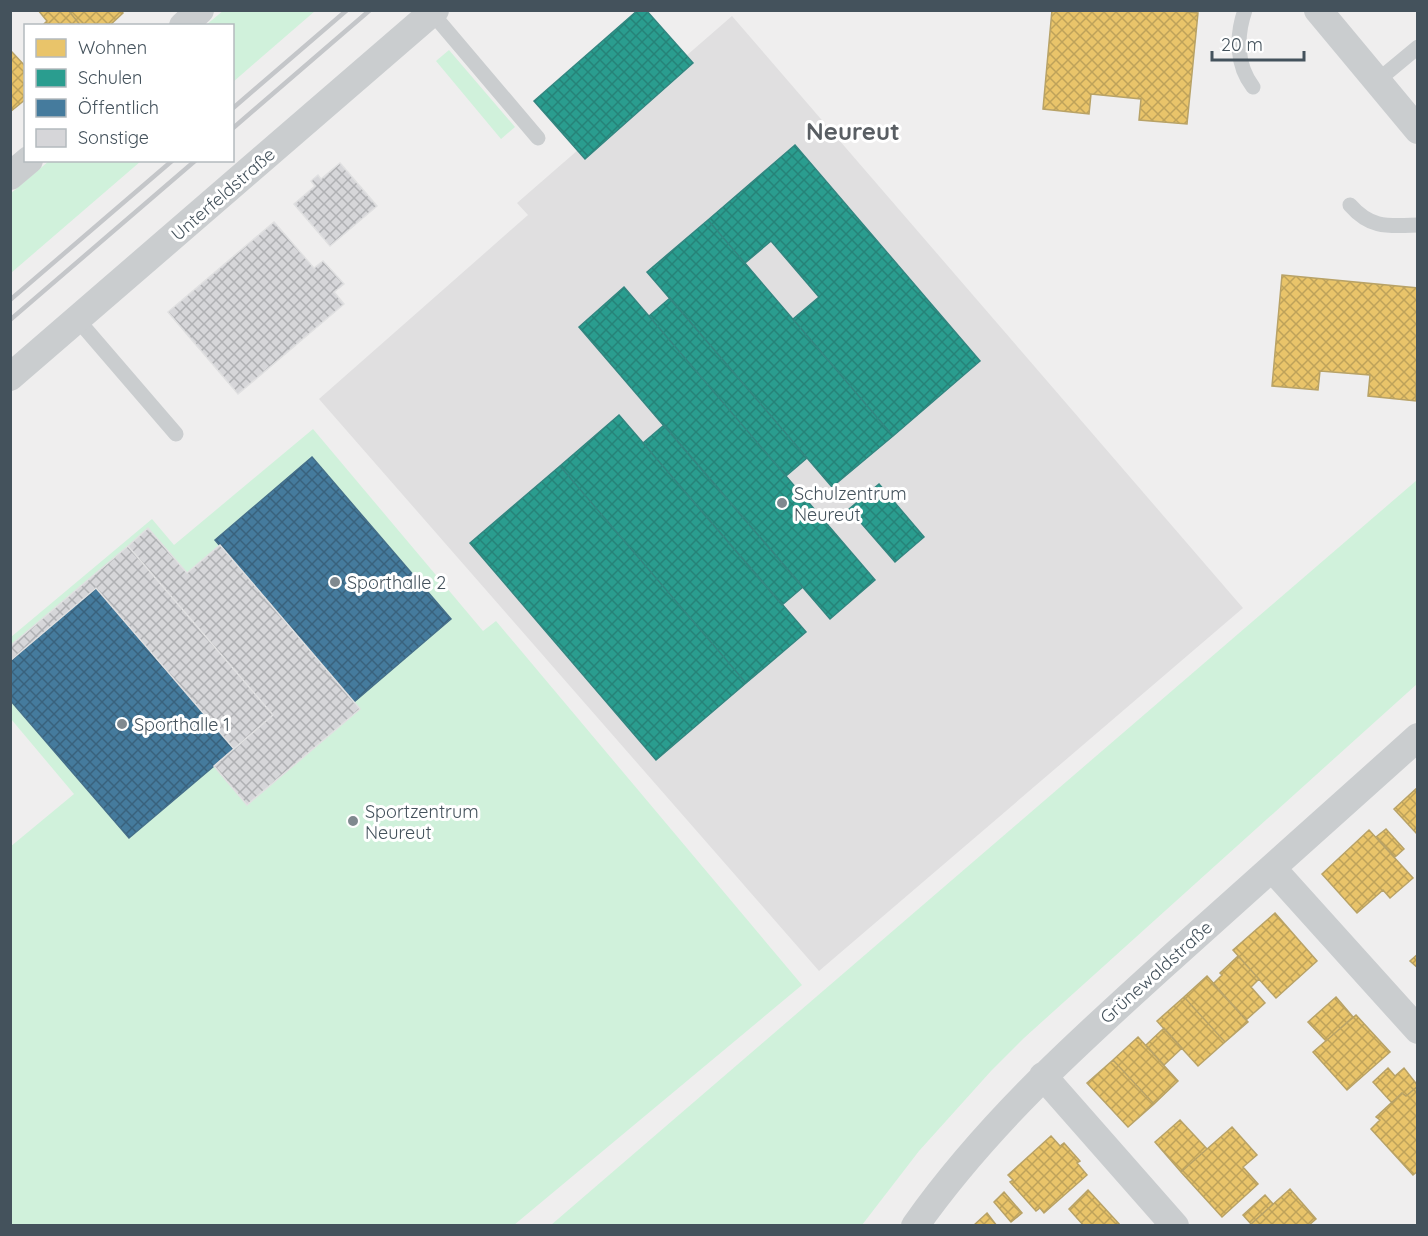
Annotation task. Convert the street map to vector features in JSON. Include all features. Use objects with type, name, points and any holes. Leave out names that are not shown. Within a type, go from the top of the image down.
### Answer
[{"type":"street","points":[[185,24],[200,10]]},
{"type":"street","points":[[1318,10],[1418,130]]},
{"type":"street","name":"Unterfeldstraße","points":[[10,377],[433,12]]},
{"type":"street","points":[[10,176],[27,162]]},
{"type":"street","name":"Grünewaldstraße","points":[[915,1226],[1005,1115],[1073,1046],[1418,737]]},
{"type":"street","points":[[1272,868],[1418,1030]]},
{"type":"street","points":[[1043,1076],[1175,1226]]},
{"type":"lane","points":[[1245,10],[1239,41],[1239,57],[1246,78],[1253,87]]},
{"type":"lane","points":[[433,12],[538,138]]},
{"type":"lane","points":[[1377,81],[1418,47]]},
{"type":"lane","points":[[1350,205],[1359,216],[1377,225],[1418,225]]},
{"type":"lane","points":[[77,319],[176,434]]},
{"type":"shaded area","name":"Schulzentrum Neureut","points":[[732,16],[1243,608],[819,971],[319,399],[528,215],[517,203]]},
{"type":"green space","points":[[224,10],[315,10],[234,81],[234,24],[207,24]]},
{"type":"green space","points":[[449,50],[515,127],[501,139],[436,61]]},
{"type":"green space","points":[[48,162],[140,162],[11,273],[10,194]]},
{"type":"green space","name":"Sportzentrum Neureut","points":[[313,429],[483,631],[496,621],[802,985],[514,1225],[11,1225],[10,847],[74,794],[11,719],[11,637],[152,519],[174,545]]},
{"type":"green space","points":[[1417,480],[1417,684],[1024,1038],[919,1151],[862,1225],[551,1225]]},
{"type":"building: Wohnen","points":[[38,10],[68,10],[79,24],[44,24],[47,21]]},
{"type":"building: Wohnen","points":[[68,10],[120,10],[123,13],[111,24],[79,24]]},
{"type":"building: Wohnen","points":[[1052,10],[1173,10],[1198,13],[1187,124],[1139,120],[1141,99],[1091,94],[1089,114],[1043,109]]},
{"type":"building: Wohnen","points":[[12,52],[24,65],[24,101],[10,112],[10,54]]},
{"type":"building: Wohnen","points":[[1282,275],[1418,288],[1416,401],[1368,396],[1370,375],[1320,371],[1318,390],[1272,386]]},
{"type":"building: Wohnen","points":[[1418,787],[1418,835],[1394,809]]},
{"type":"building: Wohnen","points":[[1386,829],[1404,849],[1395,857],[1376,837]]},
{"type":"building: Wohnen","points":[[1369,830],[1413,878],[1390,898],[1383,890],[1357,913],[1322,874]]},
{"type":"building: Wohnen","points":[[1275,913],[1317,961],[1276,998],[1233,950]]},
{"type":"building: Wohnen","points":[[1418,954],[1418,968],[1410,961]]},
{"type":"building: Wohnen","points":[[1238,956],[1259,979],[1251,987],[1265,1003],[1246,1020],[1213,984],[1222,975],[1220,973]]},
{"type":"building: Wohnen","points":[[1207,976],[1248,1022],[1225,1042],[1184,997]]},
{"type":"building: Wohnen","points":[[1184,997],[1225,1042],[1198,1066],[1157,1021]]},
{"type":"building: Wohnen","points":[[1336,997],[1353,1017],[1326,1041],[1308,1022]]},
{"type":"building: Wohnen","points":[[1356,1015],[1390,1052],[1347,1090],[1313,1052]]},
{"type":"building: Wohnen","points":[[1164,1028],[1182,1048],[1164,1065],[1146,1045]]},
{"type":"building: Wohnen","points":[[1138,1037],[1178,1081],[1154,1104],[1113,1060]]},
{"type":"building: Wohnen","points":[[1113,1060],[1154,1104],[1128,1127],[1087,1083]]},
{"type":"building: Wohnen","points":[[1388,1068],[1395,1076],[1404,1068],[1418,1086],[1406,1096],[1402,1093],[1392,1103],[1373,1082]]},
{"type":"building: Wohnen","points":[[1418,1086],[1418,1171],[1413,1175],[1371,1129],[1380,1120],[1376,1117],[1402,1093],[1406,1096]]},
{"type":"building: Wohnen","points":[[1180,1120],[1207,1149],[1181,1172],[1155,1142]]},
{"type":"building: Wohnen","points":[[1232,1127],[1257,1155],[1243,1167],[1258,1184],[1222,1217],[1181,1172]]},
{"type":"building: Wohnen","points":[[1051,1136],[1060,1146],[1064,1143],[1080,1161],[1077,1163],[1087,1175],[1044,1213],[1040,1208],[1036,1211],[1010,1182],[1013,1180],[1008,1175]]},
{"type":"building: Wohnen","points":[[1290,1189],[1316,1219],[1308,1226],[1249,1226]]},
{"type":"building: Wohnen","points":[[1088,1190],[1121,1226],[1084,1226],[1069,1209]]},
{"type":"building: Wohnen","points":[[1004,1192],[1022,1213],[1011,1222],[994,1202]]},
{"type":"building: Wohnen","points":[[1265,1195],[1273,1204],[1251,1224],[1243,1215]]},
{"type":"building: Wohnen","points":[[987,1213],[997,1226],[973,1226]]},
{"type":"building: Schulen","points":[[638,10],[646,10],[693,63],[585,159],[534,101]]},
{"type":"building: Schulen","points":[[795,145],[980,361],[893,436],[793,319],[819,297],[771,241],[745,263],[708,220]]},
{"type":"building: Schulen","points":[[708,220],[893,436],[832,487],[647,272]]},
{"type":"building: Schulen","points":[[624,287],[875,580],[830,619],[579,327]]},
{"type":"building: Schulen","points":[[670,298],[807,458],[786,476],[649,316]]},
{"type":"building: Schulen","points":[[619,415],[806,632],[746,683],[560,466]]},
{"type":"building: Schulen","points":[[664,425],[803,587],[782,605],[643,443]]},
{"type":"building: Schulen","points":[[560,466],[746,683],[656,760],[470,543]]},
{"type":"building: Schulen","points":[[879,484],[924,537],[895,562],[849,509]]},
{"type":"building: Öffentlich","name":"Sporthalle 2","points":[[312,457],[451,619],[354,702],[215,540]]},
{"type":"building: Öffentlich","name":"Sporthalle 1","points":[[96,588],[234,749],[129,838],[10,700],[10,661]]},
{"type":"building: Sonstige","points":[[340,163],[377,206],[330,246],[294,204],[315,186],[311,181],[318,175],[321,179]]},
{"type":"building: Sonstige","points":[[274,222],[314,268],[323,261],[344,284],[334,292],[344,304],[238,394],[168,312]]},
{"type":"building: Sonstige","points":[[148,528],[187,573],[220,545],[360,709],[247,805],[214,766],[273,715],[128,546]]},
{"type":"building: Sonstige","points":[[128,546],[273,715],[234,749],[96,588],[10,661],[10,646]]},
{"type":"railway","points":[[234,107],[347,10]]},
{"type":"railway","points":[[234,127],[370,10]]},
{"type":"railway","points":[[10,300],[171,162]]},
{"type":"railway","points":[[10,320],[194,162]]},
{"type":"place","name":"Schulzentrum Neureut","points":[[782,503]]},
{"type":"place","name":"Sporthalle 2","points":[[335,582]]},
{"type":"place","name":"Sporthalle 1","points":[[122,724]]},
{"type":"place","name":"Sportzentrum Neureut","points":[[353,821]]},
{"type":"district","name":"Neureut","points":[[853,131]]}]
